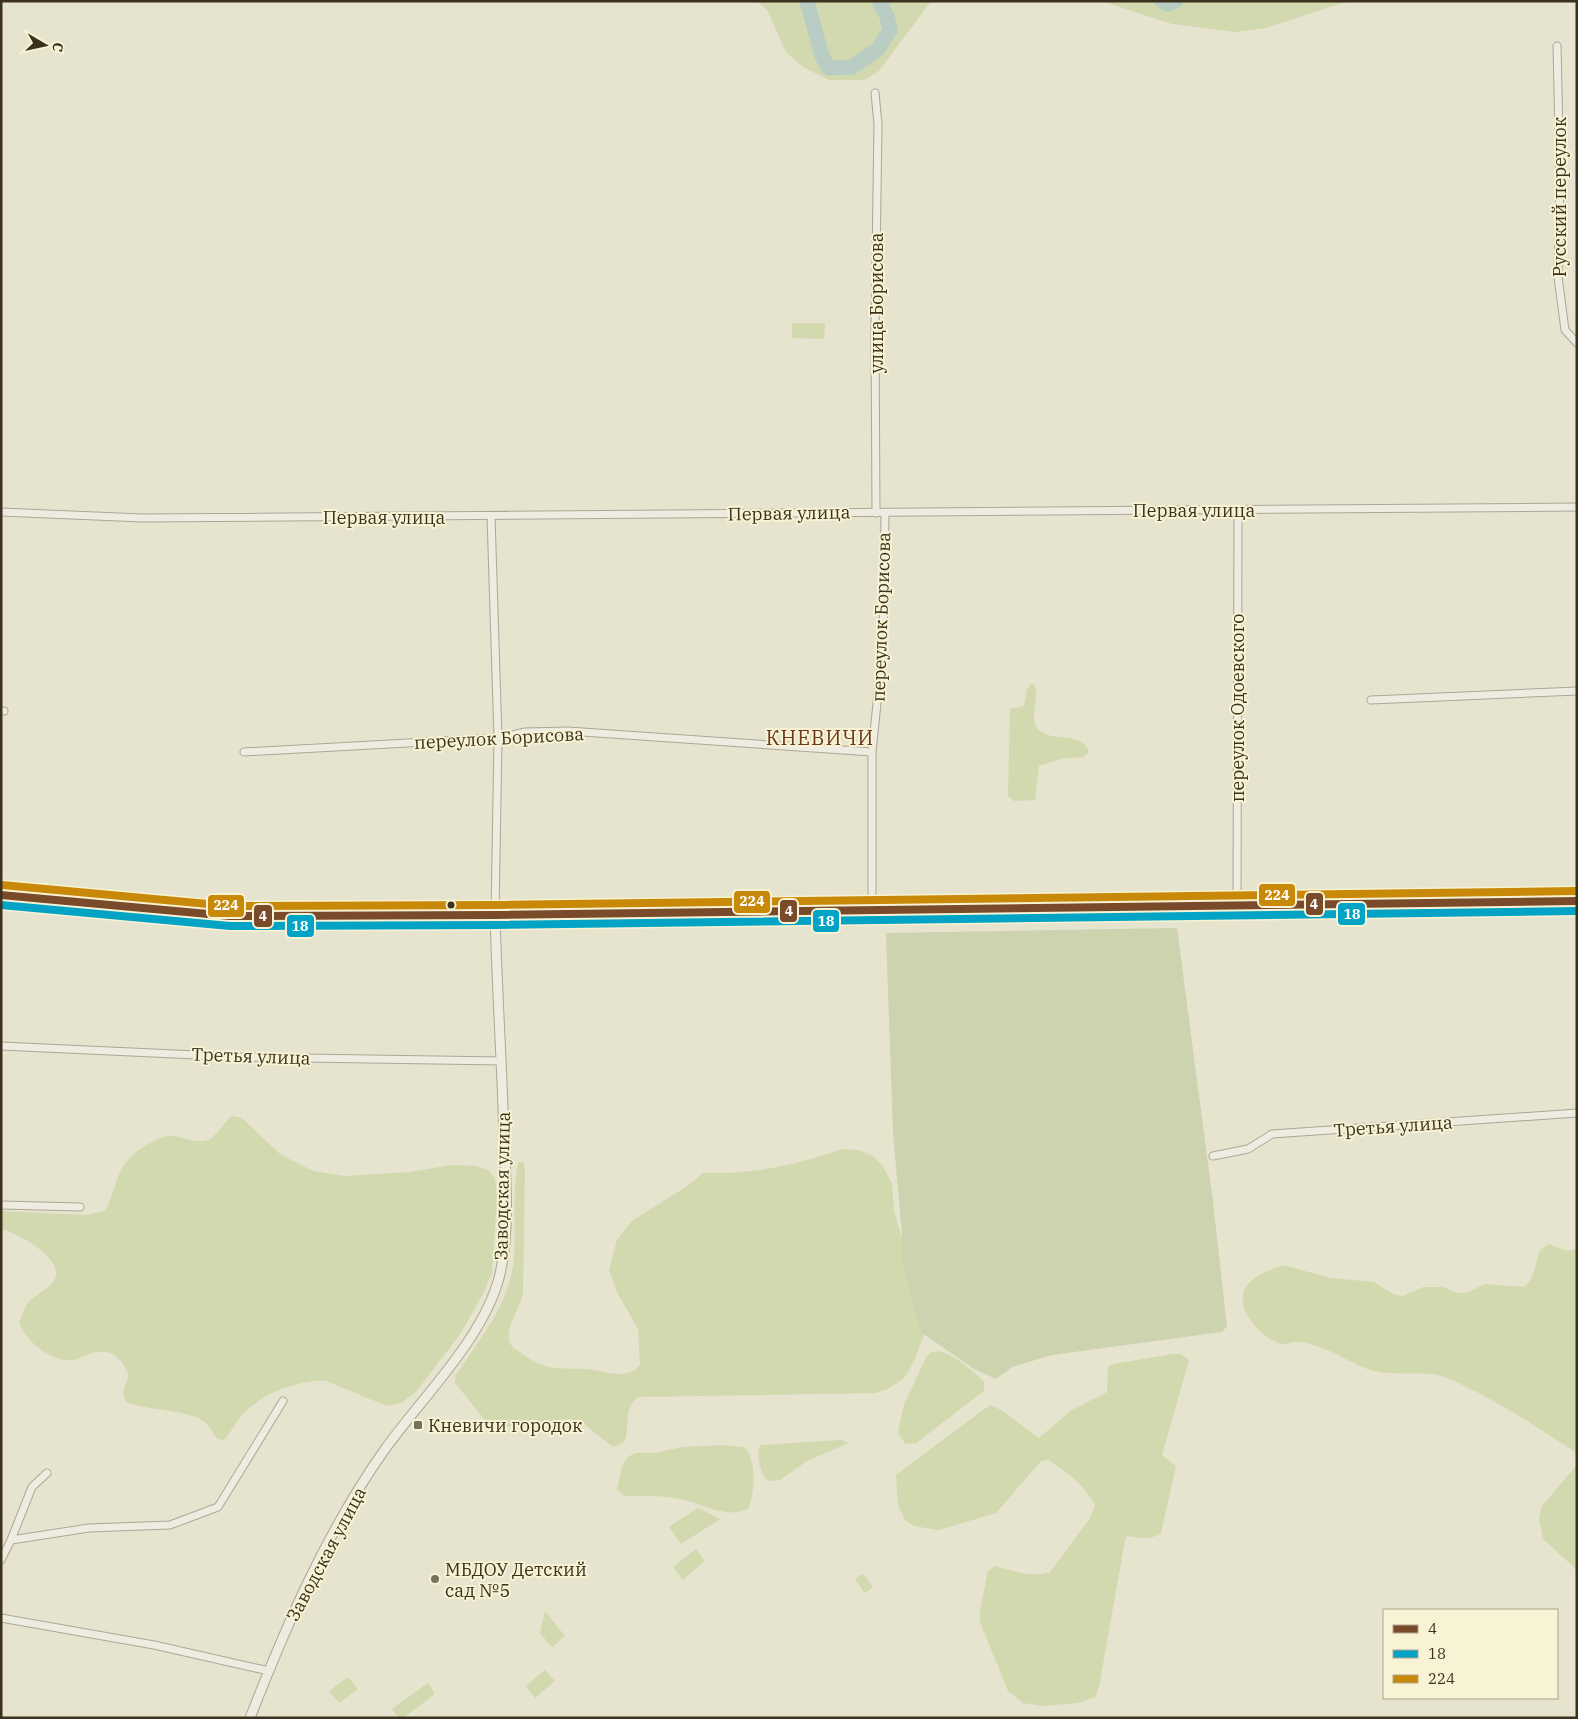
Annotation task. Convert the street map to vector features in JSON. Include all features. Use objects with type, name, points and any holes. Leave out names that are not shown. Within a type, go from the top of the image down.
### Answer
[{"type":"main road","points":[[1,895],[230,916],[495,915],[1577,901]]},
{"type":"street","name":"Русский переулок","points":[[1557,46],[1560,176],[1558,277],[1565,330],[1577,343]]},
{"type":"street","name":"улица Борисова","points":[[875,94],[878,124],[875,328],[876,513]]},
{"type":"street","name":"Первая улица","points":[[1,512],[142,518],[1577,507]]},
{"type":"street","name":"переулок Одоевского","points":[[1237,906],[1238,510]]},
{"type":"street","name":"переулок Борисова","points":[[872,909],[872,752],[883,645],[885,513]]},
{"type":"street","points":[[490,516],[498,738],[495,915]]},
{"type":"street","points":[[1371,700],[1577,691]]},
{"type":"street","name":"переулок Борисова","points":[[244,752],[498,738],[525,732],[568,731],[872,752]]},
{"type":"street","name":"Заводская улица","points":[[250,1718],[314,1569],[383,1452],[437,1383],[485,1313],[500,1274],[504,1235],[506,1174],[495,915]]},
{"type":"street","name":"Третья улица","points":[[1,1046],[240,1057],[502,1061]]},
{"type":"street","name":"Третья улица","points":[[1213,1156],[1248,1149],[1272,1134],[1577,1113]]},
{"type":"street","points":[[1,1205],[80,1207]]},
{"type":"street","points":[[11,1540],[89,1528],[170,1525],[218,1507],[283,1401]]},
{"type":"street","points":[[1,1560],[32,1487],[47,1473]]},
{"type":"street","points":[[1,1618],[154,1645],[269,1671]]},
{"type":"green space","points":[[756,1],[931,1],[879,71],[864,80],[829,80],[803,67],[786,52],[767,10]]},
{"type":"green space","points":[[1101,1],[1348,1],[1266,28],[1235,32],[1172,24]]},
{"type":"green space","points":[[792,323],[825,323],[824,339],[792,338]]},
{"type":"green space","points":[[1032,683],[1036,693],[1034,720],[1040,731],[1052,736],[1081,741],[1089,752],[1083,757],[1061,759],[1039,766],[1035,800],[1014,801],[1008,796],[1010,709],[1024,706],[1027,689]]},
{"type":"green space","points":[[1177,928],[1213,1202],[1227,1327],[1221,1332],[1052,1355],[1012,1367],[996,1379],[974,1369],[921,1332],[902,1262],[902,1234],[893,1133],[886,933]]},
{"type":"green space","points":[[231,1116],[242,1118],[281,1155],[313,1171],[345,1176],[410,1172],[452,1165],[475,1166],[488,1170],[495,1179],[497,1198],[492,1272],[484,1292],[461,1333],[416,1392],[401,1403],[387,1406],[326,1381],[293,1385],[270,1394],[250,1407],[224,1440],[217,1439],[206,1423],[199,1418],[144,1407],[125,1401],[123,1392],[129,1375],[121,1362],[113,1354],[95,1352],[73,1360],[56,1358],[40,1349],[22,1329],[19,1322],[27,1304],[54,1281],[56,1273],[53,1264],[38,1248],[28,1241],[1,1229],[1,1211],[86,1215],[105,1211],[124,1165],[137,1152],[152,1142],[168,1136],[206,1141],[215,1135]]},
{"type":"green space","points":[[843,1149],[859,1150],[873,1156],[883,1166],[892,1184],[894,1211],[928,1325],[914,1361],[904,1378],[888,1389],[875,1393],[639,1397],[634,1401],[629,1411],[625,1441],[613,1447],[580,1421],[569,1419],[496,1428],[489,1425],[455,1383],[455,1376],[484,1335],[507,1291],[515,1248],[516,1181],[519,1162],[523,1162],[525,1168],[523,1292],[509,1331],[510,1343],[529,1359],[544,1366],[622,1374],[634,1370],[640,1365],[638,1329],[617,1292],[609,1270],[617,1240],[632,1221],[686,1187],[703,1173],[740,1172],[774,1168]]},
{"type":"green space","points":[[1549,1244],[1568,1251],[1577,1249],[1577,1453],[1494,1401],[1442,1376],[1374,1371],[1308,1343],[1278,1343],[1270,1339],[1254,1325],[1244,1308],[1244,1290],[1250,1282],[1261,1274],[1283,1265],[1330,1278],[1374,1282],[1393,1294],[1403,1296],[1423,1287],[1443,1287],[1457,1293],[1466,1293],[1485,1284],[1524,1287],[1531,1279],[1540,1250]]},
{"type":"green space","points":[[939,1351],[958,1360],[974,1373],[984,1382],[984,1391],[916,1443],[905,1444],[898,1432],[904,1404],[927,1356],[931,1352]]},
{"type":"green space","points":[[1181,1354],[1189,1360],[1162,1455],[1176,1466],[1161,1533],[1149,1538],[1127,1536],[1125,1540],[1099,1687],[1095,1697],[1078,1703],[1042,1706],[1023,1703],[1008,1691],[980,1622],[980,1611],[988,1571],[995,1566],[1030,1574],[1050,1572],[1090,1518],[1095,1506],[1091,1498],[1081,1485],[1062,1469],[1048,1460],[1041,1461],[996,1513],[939,1530],[913,1526],[905,1520],[898,1505],[896,1475],[990,1405],[1001,1410],[1039,1438],[1070,1411],[1107,1392],[1108,1367],[1113,1364]]},
{"type":"green space","points":[[841,1440],[849,1443],[807,1461],[780,1480],[768,1481],[761,1469],[758,1453],[761,1445]]},
{"type":"green space","points":[[723,1445],[744,1447],[748,1452],[754,1477],[748,1509],[739,1512],[721,1511],[674,1498],[624,1496],[617,1490],[622,1466],[629,1456],[636,1453],[655,1453],[682,1447]]},
{"type":"green space","points":[[1577,1465],[1577,1570],[1543,1539],[1539,1519],[1541,1507]]},
{"type":"green space","points":[[698,1508],[720,1519],[681,1544],[669,1527]]},
{"type":"green space","points":[[696,1549],[705,1561],[683,1580],[673,1567]]},
{"type":"green space","points":[[863,1574],[873,1587],[865,1593],[855,1579]]},
{"type":"green space","points":[[545,1611],[565,1636],[552,1647],[540,1633]]},
{"type":"green space","points":[[545,1670],[555,1681],[535,1698],[526,1686]]},
{"type":"green space","points":[[348,1677],[358,1689],[339,1703],[329,1691]]},
{"type":"green space","points":[[428,1683],[435,1694],[403,1718],[398,1718],[392,1709]]},
{"type":"waterway","points":[[807,1],[822,56],[829,68],[852,67],[878,49],[890,30],[887,16],[880,4],[882,1]]},
{"type":"waterway","points":[[1162,1],[1168,4],[1176,1]]},
{"type":"transit line","name":"224","points":[[2,885],[230,906],[495,905],[1577,891]]},
{"type":"transit line","name":"4","points":[[1,895],[230,916],[495,915],[1577,901]]},
{"type":"transit line","name":"18","points":[[1,905],[230,926],[495,925],[1577,911]]},
{"type":"place","name":"Кневичи городок","points":[[418,1425]]},
{"type":"place","name":"МБДОУ Детский сад №5","points":[[435,1579]]},
{"type":"district","name":"КНЕВИЧИ","points":[[820,737]]}]
